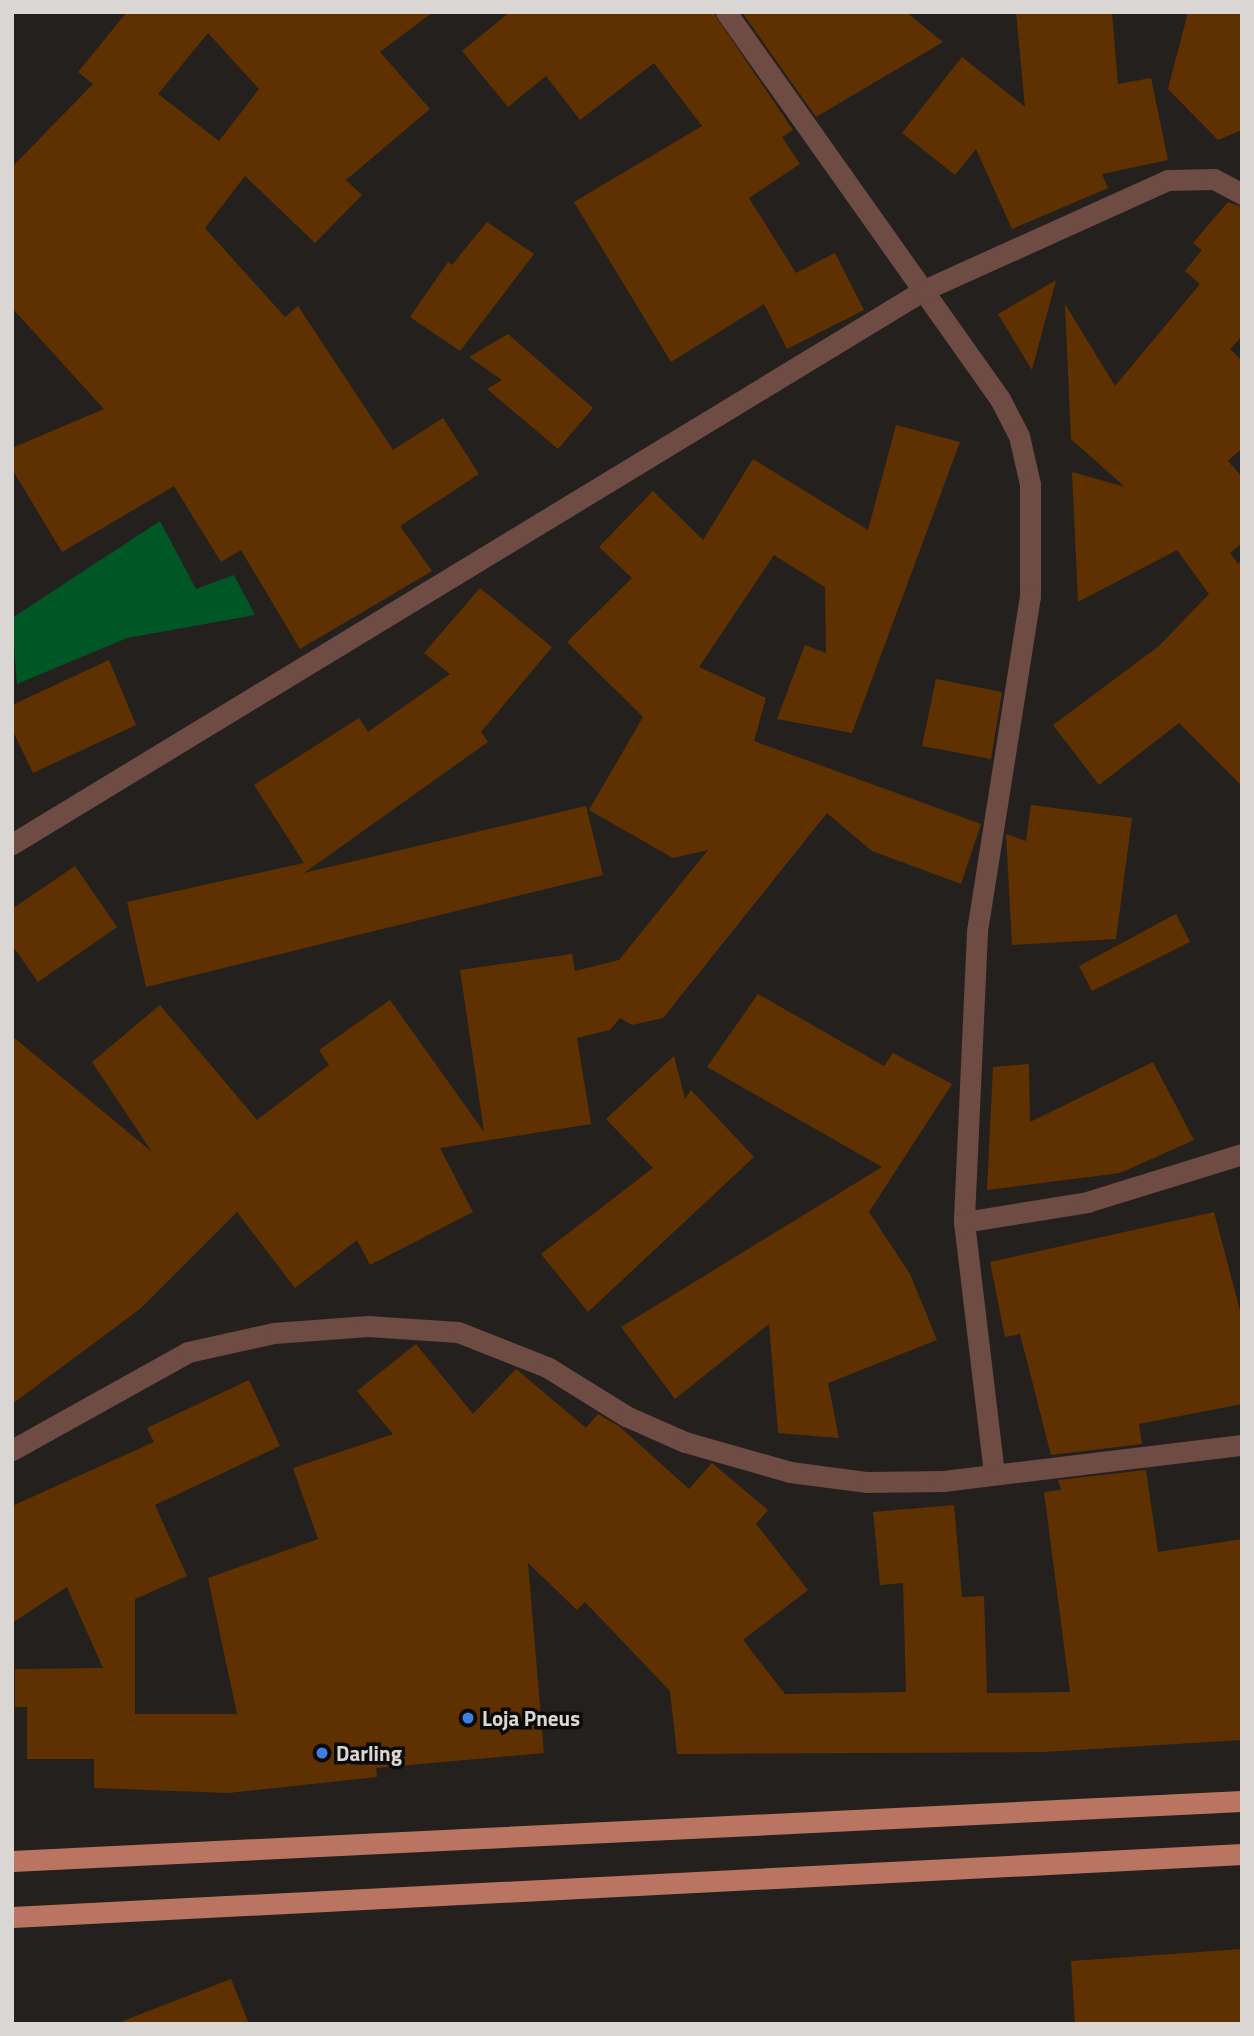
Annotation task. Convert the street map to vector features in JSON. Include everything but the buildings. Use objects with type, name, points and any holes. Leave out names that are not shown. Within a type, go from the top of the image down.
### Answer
[{"type":"main road","points":[[12,1861],[1242,1801]]},
{"type":"main road","points":[[12,1917],[1242,1854]]},
{"type":"street","points":[[726,12],[1000,399],[1019,436],[1030,484],[1030,596],[977,932],[964,1222],[994,1474]]},
{"type":"street","points":[[12,844],[924,290],[1168,180],[1214,179],[1242,194]]},
{"type":"street","points":[[964,1222],[1087,1202],[1242,1154]]},
{"type":"street","points":[[12,1450],[188,1352],[274,1333],[368,1326],[458,1332],[547,1367],[685,1443],[790,1472],[867,1482],[994,1474],[1242,1445]]},
{"type":"green space","points":[[160,521],[196,589],[234,575],[255,615],[127,638],[17,684],[12,618]]},
{"type":"place","name":"Loja Pneus","points":[[468,1718]]},
{"type":"place","name":"Darling","points":[[322,1753]]}]
